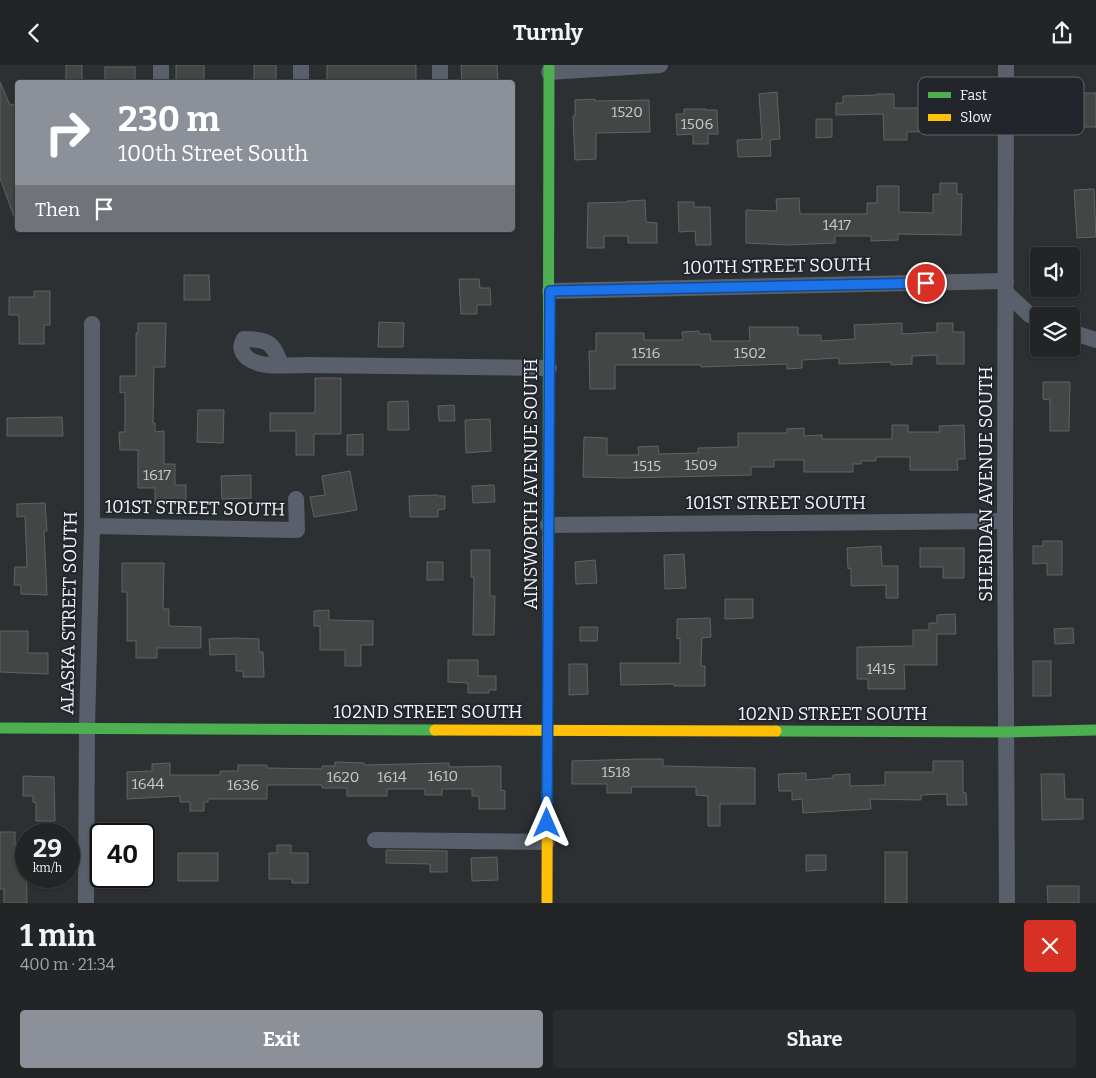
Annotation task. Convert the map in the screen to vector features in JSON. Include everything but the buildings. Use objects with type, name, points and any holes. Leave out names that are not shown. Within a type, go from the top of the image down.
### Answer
[{"type":"street","points":[[161,65],[161,80]]},
{"type":"street","points":[[301,65],[302,80]]},
{"type":"street","points":[[440,65],[440,80]]},
{"type":"street","points":[[549,69],[660,65]]},
{"type":"street","name":"AINSWORTH AVENUE SOUTH","points":[[547,903],[550,291],[549,69]]},
{"type":"street","name":"SHERIDAN AVENUE SOUTH","points":[[1006,135],[1005,521],[1007,903]]},
{"type":"street","points":[[1006,287],[1030,315]]},
{"type":"street","name":"100TH STREET SOUTH","points":[[550,291],[1006,287]]},
{"type":"street","name":"ALASKA STREET SOUTH","points":[[86,903],[87,728],[92,526],[92,324]]},
{"type":"street","points":[[1080,335],[1096,340]]},
{"type":"street","points":[[281,365],[549,368]]},
{"type":"street","name":"101ST STREET SOUTH","points":[[92,526],[297,530],[296,499]]},
{"type":"street","name":"101ST STREET SOUTH","points":[[548,525],[1005,521]]},
{"type":"street","name":"102ND STREET SOUTH","points":[[0,728],[1006,732],[1096,730]]},
{"type":"street","points":[[375,840],[547,842]]},
{"type":"traffic: fast","points":[[548,538],[549,65]]},
{"type":"traffic: fast","points":[[0,728],[435,730]]},
{"type":"traffic: fast","points":[[776,731],[1006,732],[1096,730]]},
{"type":"traffic: slow","points":[[547,903],[548,538]]},
{"type":"traffic: slow","points":[[435,730],[776,731]]},
{"type":"route","points":[[547,823],[550,291],[926,283]]}]
